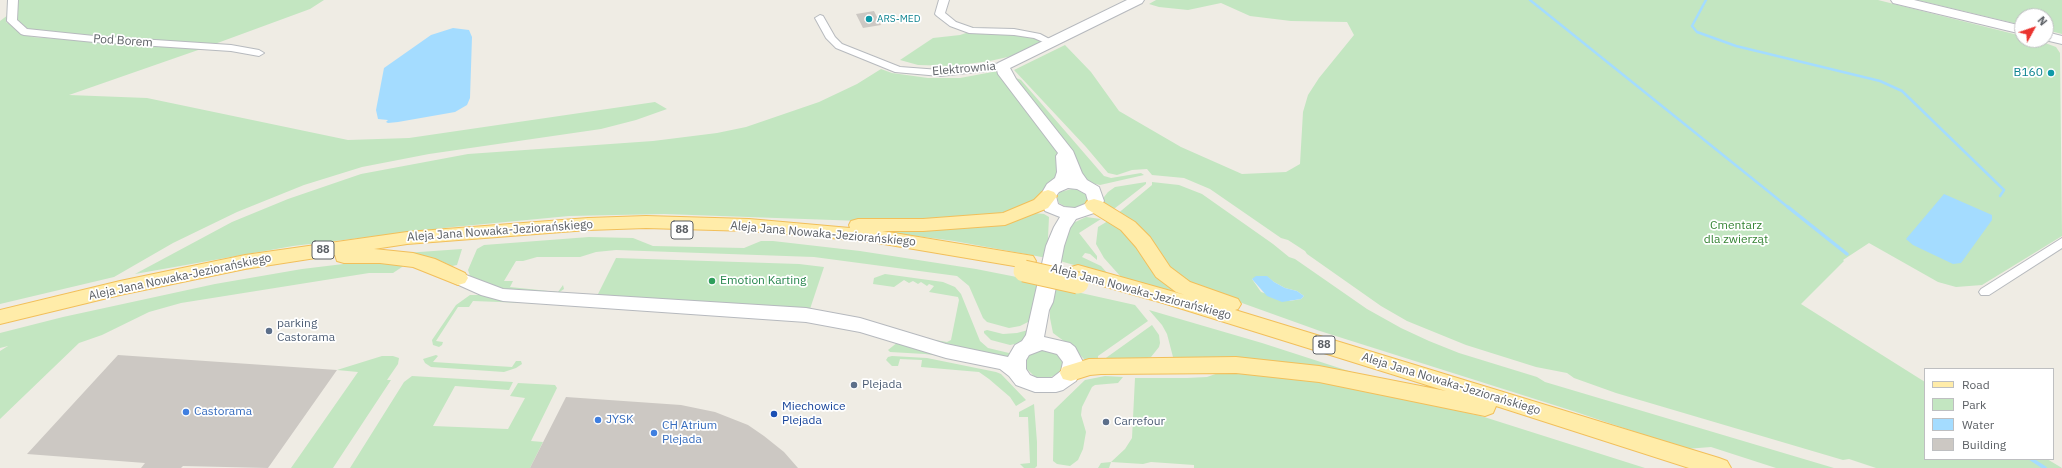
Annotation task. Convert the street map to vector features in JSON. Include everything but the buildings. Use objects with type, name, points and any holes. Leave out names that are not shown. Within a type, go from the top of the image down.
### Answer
[{"type":"main road","points":[[671,223],[746,221],[832,226],[978,222],[1005,219],[1041,204],[1051,197]]},
{"type":"main road","points":[[1094,205],[1128,226],[1143,242],[1163,272],[1183,286],[1483,400]]},
{"type":"main road","name":"Aleja Jana Nowaka-Jeziorańskiego","points":[[0,317],[99,293],[245,262],[400,238],[485,230],[588,224],[671,223],[749,225],[872,236],[1078,277],[1170,303],[1483,400],[1718,468]]},
{"type":"main road","name":"Aleja Jana Nowaka-Jeziorańskiego","points":[[0,324],[130,293],[252,269],[386,249],[587,231],[672,230],[853,243],[1025,266]]},
{"type":"main road","points":[[338,256],[380,256],[413,260],[428,264],[458,278]]},
{"type":"main road","points":[[1072,372],[1089,367],[1101,366],[1236,364],[1319,374],[1483,400]]},
{"type":"main road","name":"Aleja Jana Nowaka-Jeziorańskiego","points":[[1483,400],[1679,468]]},
{"type":"street","name":"Pod Borem","points":[[13,0],[12,21],[24,32],[94,39],[232,48],[259,53]]},
{"type":"street","points":[[944,0],[940,14],[953,24],[972,30],[1014,32],[1037,36],[1050,42]]},
{"type":"street","name":"Elektrownia","points":[[820,18],[835,42],[858,55],[890,67],[926,73],[955,72],[987,66],[1003,66],[1137,0]]},
{"type":"street","points":[[1898,0],[2014,28]]},
{"type":"street","points":[[1003,66],[1003,71],[1067,154],[1074,174],[1081,184],[1093,191],[1096,200],[1094,205],[1087,211],[1071,214],[1060,212],[1051,197]]},
{"type":"street","points":[[1055,246],[1051,197],[1062,180],[1065,172],[1064,157],[1060,146]]},
{"type":"street","points":[[1051,197],[1066,183],[1081,184]]},
{"type":"street","points":[[1029,346],[1035,336],[1040,310],[1044,302],[1055,246],[1062,227],[1071,214]]},
{"type":"street","points":[[1985,292],[2062,242]]},
{"type":"street","points":[[458,278],[487,291],[504,296],[806,315],[860,325],[946,351],[1005,363],[1028,383],[1042,387],[1061,383],[1072,372],[1073,362],[1068,352],[1057,345],[1042,343],[1029,346],[1022,350],[1016,360],[1016,371]]},
{"type":"street","points":[[1044,302],[1050,343]]},
{"type":"green space","points":[[18,0],[324,0],[310,9],[212,45],[33,32],[24,28],[14,20]]},
{"type":"green space","name":"Cmentarz dla zwierząt","points":[[1156,0],[1878,0],[2014,34],[2014,48],[2056,47],[2060,53],[2062,236],[1982,285],[1956,287],[1938,282],[1869,243],[1843,260],[1844,261],[1801,304],[1924,381],[1924,460],[2049,460],[2062,468],[1876,468],[1849,459],[1843,460],[1616,393],[1574,378],[1567,373],[1536,367],[1466,345],[1407,321],[1381,306],[1307,254],[1305,251],[1288,240],[1281,238],[1210,189],[1184,178],[1152,175],[1147,169],[1132,170],[1117,175],[1108,173],[1086,147],[1014,70],[1065,45],[1091,72],[1119,111],[1181,147],[1242,174],[1286,172],[1300,164],[1303,112],[1308,95],[1319,78],[1354,35],[1347,22],[1291,21],[1250,16],[1221,3],[1188,10],[1159,7],[1149,4]]},
{"type":"green space","points":[[1917,0],[2062,0],[2062,34],[2054,32],[2054,8],[2014,8],[2014,23]]},
{"type":"green space","points":[[8,15],[6,22],[32,37],[201,49],[69,95],[147,98],[348,140],[409,138],[655,102],[667,109],[636,120],[601,129],[429,154],[362,167],[304,185],[237,212],[173,243],[114,277],[0,304],[0,21]]},
{"type":"green space","points":[[990,30],[1045,40],[1012,56],[990,61],[952,66],[918,65],[900,60],[933,38],[960,35],[972,31]]},
{"type":"green space","points":[[881,69],[892,73],[928,78],[960,78],[998,71],[1005,83],[1056,150],[1062,162],[1061,171],[1043,190],[1036,201],[1022,208],[965,219],[861,221],[664,214],[569,216],[453,227],[293,246],[135,274],[232,222],[288,199],[361,174],[468,154],[653,141],[717,133],[746,127],[819,102],[857,84]]},
{"type":"green space","points":[[1012,76],[1021,80],[1104,176],[1111,178],[1141,173],[1144,175],[1100,185],[1082,179]]},
{"type":"green space","points":[[1146,182],[1146,184],[1110,212],[1103,203],[1104,197],[1115,187]]},
{"type":"green space","points":[[1152,182],[1179,185],[1202,194],[1289,257],[1295,259],[1367,309],[1401,328],[1429,341],[1459,353],[1537,377],[1545,382],[1834,468],[1776,468],[1711,447],[1686,449],[1573,411],[1320,331],[1203,289],[1176,276],[1116,215],[1152,185]],"holes":[[[1266,276],[1285,288],[1297,291],[1304,296],[1301,299],[1290,301],[1261,292],[1252,279]]]},
{"type":"green space","points":[[1072,189],[1079,190],[1086,194],[1088,200],[1085,205],[1075,208],[1068,208],[1059,203],[1057,197],[1060,192]]},
{"type":"green space","points":[[1035,213],[1044,214],[1049,217],[1047,258],[954,241],[878,231],[984,227],[1005,223]]},
{"type":"green space","points":[[1086,217],[1101,219],[1079,233],[1097,256],[1097,260],[1090,254],[1085,253],[1082,257],[1101,266],[1109,275],[1060,261],[1065,231],[1071,224]]},
{"type":"green space","points":[[1108,221],[1119,227],[1134,242],[1218,304],[1121,277],[1104,258],[1096,244],[1098,227]]},
{"type":"green space","points":[[589,237],[633,238],[653,246],[744,248],[761,241],[773,241],[860,251],[976,269],[1042,282],[1034,315],[1028,322],[1020,326],[1009,328],[987,322],[983,318],[969,286],[957,276],[814,257],[616,250],[596,252],[580,257],[537,257],[523,261],[516,261],[504,281],[513,281],[510,287],[558,292],[563,285],[564,289],[558,293],[508,290],[470,276],[468,270],[477,249],[484,245]]},
{"type":"green space","points":[[462,249],[457,265],[452,266],[436,259],[405,253]]},
{"type":"green space","name":"Emotion Karting","points":[[616,258],[799,264],[824,267],[810,309],[597,296]]},
{"type":"green space","points":[[360,262],[408,263],[393,273],[369,273],[181,303],[149,312],[102,335],[79,343],[0,419],[0,351],[8,346],[0,348],[0,333],[63,317],[215,284],[302,269]]},
{"type":"green space","points":[[885,274],[943,282],[955,287],[961,294],[980,341],[988,348],[1009,353],[1009,356],[934,342],[935,340],[947,342],[951,340],[959,300],[958,297],[929,292],[934,286],[929,284],[927,286],[921,282],[918,284],[913,281],[909,283],[904,280],[894,287],[873,284],[874,278]]},
{"type":"green space","points":[[1054,287],[1135,305],[1148,321],[1098,356],[1098,358],[1085,360],[1072,347],[1053,333],[1050,318],[1050,302]]},
{"type":"green space","points":[[470,295],[553,304],[473,301],[469,307],[458,307],[436,341],[443,342],[442,345],[439,347],[433,345],[432,340],[456,305]]},
{"type":"green space","points":[[1149,310],[1262,343],[1361,375],[1177,359],[1173,357],[1167,334],[1162,325]]},
{"type":"green space","points":[[1152,325],[1159,335],[1160,343],[1159,347],[1151,357],[1144,359],[1103,360]]},
{"type":"green space","points":[[987,330],[1003,334],[1017,333],[1028,330],[1032,333],[1020,343],[1010,345],[991,340],[984,333],[984,331]]},
{"type":"green space","points":[[898,342],[956,358],[890,352],[888,350]]},
{"type":"green space","points":[[1043,350],[1053,352],[1058,355],[1062,361],[1062,368],[1059,373],[1049,378],[1035,377],[1025,367],[1028,357],[1032,353]]},
{"type":"green space","points":[[436,355],[438,356],[433,362],[512,367],[516,361],[521,361],[522,364],[516,368],[504,372],[431,367],[425,363],[423,359]]},
{"type":"green space","points":[[382,356],[393,356],[399,358],[398,364],[387,380],[391,380],[333,468],[291,468],[358,372],[337,370]]},
{"type":"green space","points":[[888,357],[927,358],[996,372],[1001,374],[1026,400],[1016,406],[1010,397],[979,372],[921,367],[922,360],[900,359],[898,366],[892,366],[886,360]]},
{"type":"green space","points":[[1224,371],[1300,379],[1390,395],[1481,416],[1645,468],[1194,468],[1194,465],[1151,462],[1143,464],[1111,462],[1125,449],[1132,438],[1135,378],[1207,377]]},
{"type":"green space","points":[[412,376],[513,382],[509,390],[455,386],[433,426],[508,429],[525,398],[510,396],[518,383],[555,385],[557,388],[531,441],[543,442],[530,468],[350,468],[404,382]]},
{"type":"green space","points":[[1105,376],[1123,377],[1118,383],[1095,385],[1092,387],[1082,407],[1081,415],[1086,432],[1083,449],[1078,460],[1070,466],[1057,464],[1053,461],[1054,410],[1085,380]]},
{"type":"green space","points":[[1034,404],[1037,466],[1035,468],[1024,468],[1020,464],[1030,463],[1028,417],[1019,417],[1019,412]]},
{"type":"green space","points":[[1111,462],[1109,468],[1098,468],[1101,463]]},
{"type":"water","points":[[453,28],[469,30],[472,37],[470,98],[467,105],[455,112],[398,122],[388,123],[386,122],[388,120],[378,119],[376,110],[384,68],[431,35]]},
{"type":"water","points":[[1944,194],[1992,215],[1992,220],[1961,263],[1953,264],[1913,245],[1906,239]]},
{"type":"water","points":[[1256,276],[1267,276],[1285,288],[1297,291],[1304,296],[1301,299],[1282,302],[1267,296],[1252,279]]},
{"type":"waterway","points":[[1530,0],[1789,208]]},
{"type":"waterway","points":[[1706,0],[1692,26],[1697,32],[1736,46],[1880,81],[1902,91],[2004,190],[2000,196]]},
{"type":"waterway","points":[[1788,207],[1847,254]]},
{"type":"waterway","points":[[2033,460],[2045,468]]},
{"type":"place","name":"ARS-MED","points":[[869,19]]},
{"type":"place","name":"B160","points":[[2051,73]]},
{"type":"place","name":"Emotion Karting","points":[[712,281]]},
{"type":"place","name":"parking Castorama","points":[[269,331]]},
{"type":"place","name":"Plejada","points":[[854,385]]},
{"type":"place","name":"Castorama","points":[[186,412]]},
{"type":"place","name":"Miechowice Plejada","points":[[774,414]]},
{"type":"place","name":"JYSK","points":[[598,420]]},
{"type":"place","name":"Carrefour","points":[[1106,422]]},
{"type":"place","name":"CH Atrium Plejada","points":[[654,433]]}]
